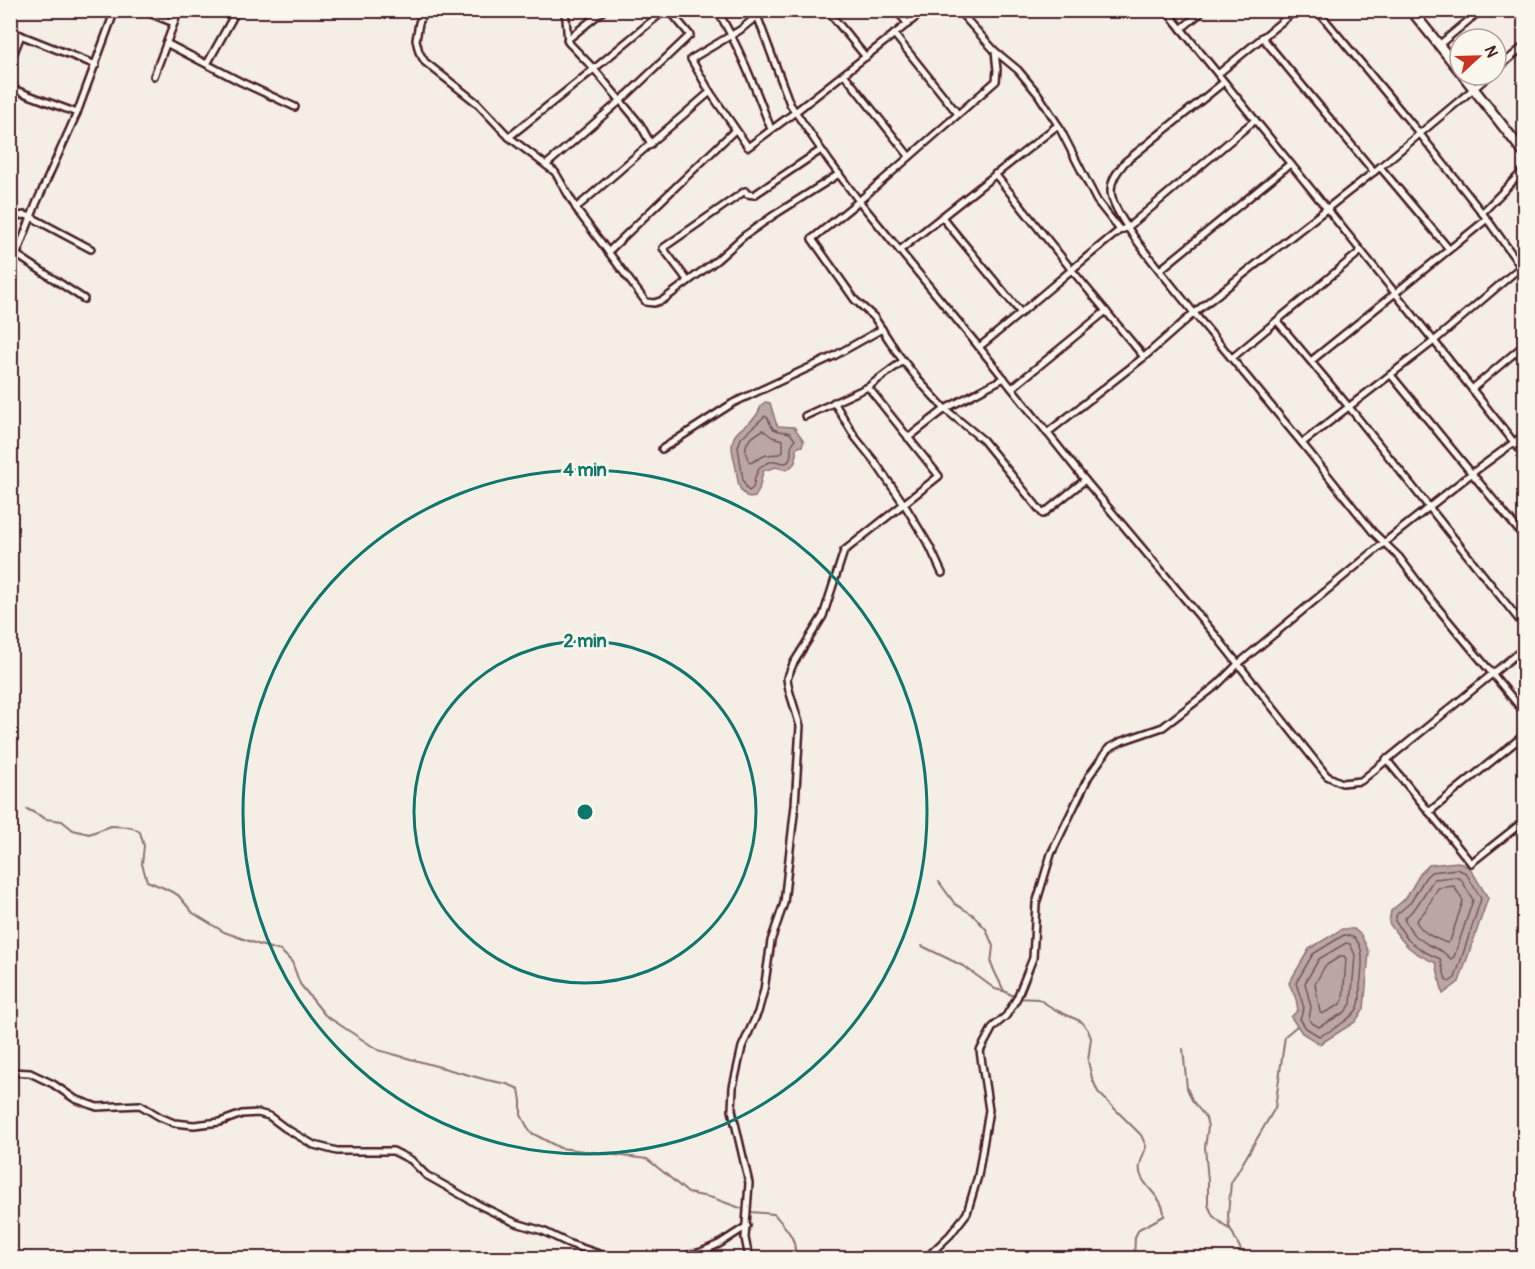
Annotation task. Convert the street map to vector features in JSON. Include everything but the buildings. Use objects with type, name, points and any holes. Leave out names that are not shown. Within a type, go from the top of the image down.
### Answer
[{"type":"street","points":[[10,272],[31,217],[77,113],[115,10]]},
{"type":"street","points":[[142,10],[174,23]]},
{"type":"street","points":[[154,76],[179,10]]},
{"type":"street","points":[[207,64],[237,10]]},
{"type":"street","points":[[424,10],[416,40],[425,62],[486,112],[509,137],[560,178],[576,208],[646,302],[654,303],[663,300],[717,260],[744,236],[839,174]]},
{"type":"street","points":[[564,10],[567,40],[621,100],[640,124],[651,144]]},
{"type":"street","points":[[567,40],[604,10]]},
{"type":"street","points":[[509,137],[667,10],[690,35],[621,100],[546,165]]},
{"type":"street","points":[[717,10],[749,72],[771,129]]},
{"type":"street","points":[[769,10],[756,13],[740,30],[691,59],[710,92],[748,147],[925,10]]},
{"type":"street","points":[[827,10],[866,57]]},
{"type":"street","points":[[896,10],[908,24]]},
{"type":"street","points":[[958,10],[995,51],[1018,70],[1038,94],[1058,125],[1097,201],[1120,230]]},
{"type":"street","points":[[1166,10],[1434,341],[1524,456]]},
{"type":"street","points":[[1181,29],[1204,10]]},
{"type":"street","points":[[1218,74],[1296,10]]},
{"type":"street","points":[[1302,443],[1434,341],[1523,267],[1420,135],[1317,10]]},
{"type":"street","points":[[1411,10],[1448,56]]},
{"type":"street","points":[[1439,45],[1481,10]]},
{"type":"street","points":[[756,13],[794,113],[859,201],[1085,480],[1216,636],[1327,776],[1342,783],[1361,781],[1524,648]]},
{"type":"street","points":[[10,31],[96,65]]},
{"type":"street","points":[[894,34],[958,114]]},
{"type":"street","points":[[10,63],[21,35]]},
{"type":"street","points":[[1263,37],[1374,172]]},
{"type":"street","points":[[166,43],[241,82],[296,107]]},
{"type":"street","points":[[1508,60],[1522,48],[1524,56]]},
{"type":"street","points":[[995,51],[996,81],[812,239],[855,300],[874,317],[903,361],[921,383],[945,409],[983,440],[1043,514],[1085,480]]},
{"type":"street","points":[[844,74],[909,156]]},
{"type":"street","points":[[1224,82],[1125,162],[1114,175],[1111,192],[1116,209],[1127,228],[1194,313],[1373,532],[1399,556],[1432,601],[1524,712]]},
{"type":"street","points":[[1047,433],[1144,357],[1194,313],[1420,135],[1476,87]]},
{"type":"street","points":[[10,88],[77,113]]},
{"type":"street","points":[[1474,89],[1524,153]]},
{"type":"street","points":[[576,208],[710,92]]},
{"type":"street","points":[[979,347],[1021,314],[1071,269],[1120,230],[1127,228],[1255,120]]},
{"type":"street","points":[[900,250],[1058,125]]},
{"type":"street","points":[[608,252],[735,130]]},
{"type":"street","points":[[688,281],[663,248],[746,191],[747,194],[754,195],[821,150]]},
{"type":"street","points":[[1160,270],[1290,164]]},
{"type":"street","points":[[1380,167],[1449,249]]},
{"type":"street","points":[[1482,213],[1524,170]]},
{"type":"street","points":[[995,174],[1144,357]]},
{"type":"street","points":[[10,217],[26,215],[91,249]]},
{"type":"street","points":[[942,217],[1021,314]]},
{"type":"street","points":[[1311,361],[1486,219]]},
{"type":"street","points":[[1232,358],[1360,250]]},
{"type":"street","points":[[17,255],[84,299]]},
{"type":"street","points":[[1012,388],[1106,311]]},
{"type":"street","points":[[1277,321],[1430,507],[1524,626]]},
{"type":"street","points":[[662,449],[733,403],[834,356],[882,329]]},
{"type":"street","points":[[1472,389],[1524,345]]},
{"type":"street","points":[[805,416],[868,387],[903,361]]},
{"type":"street","points":[[1390,375],[1524,537]]},
{"type":"street","points":[[908,438],[945,409],[1004,378]]},
{"type":"street","points":[[749,1258],[746,1238],[749,1183],[732,1110],[742,1047],[758,1012],[764,990],[771,941],[784,903],[795,805],[800,726],[787,679],[793,664],[823,616],[844,551],[939,476],[868,387]]},
{"type":"street","points":[[834,402],[855,437],[904,504],[930,547],[942,573]]},
{"type":"street","points":[[926,1258],[950,1235],[967,1213],[978,1176],[989,1110],[980,1051],[993,1027],[1006,1016],[1017,998],[1033,958],[1036,904],[1051,854],[1089,776],[1109,748],[1122,741],[1163,727],[1217,685],[1238,664],[1385,542],[1524,435]]},
{"type":"street","points":[[1429,812],[1524,735]]},
{"type":"street","points":[[1386,759],[1472,863],[1524,821]]},
{"type":"street","points":[[10,1072],[30,1072],[75,1099],[97,1107],[140,1106],[174,1123],[194,1125],[220,1122],[242,1114],[258,1113],[269,1116],[314,1145],[337,1151],[393,1151],[411,1160],[426,1175],[479,1205],[516,1223],[543,1231],[598,1257],[611,1258]]},
{"type":"street","points":[[676,1258],[701,1252],[719,1244],[747,1226]]},
{"type":"water","points":[[765,402],[770,403],[778,426],[794,427],[804,441],[802,446],[796,448],[795,463],[787,470],[776,467],[763,471],[759,490],[755,497],[749,498],[739,487],[732,444],[736,434],[755,417]]},
{"type":"water","points":[[1458,862],[1470,868],[1488,898],[1459,982],[1443,994],[1436,963],[1409,948],[1389,923],[1391,911],[1406,898],[1420,874],[1429,865]]},
{"type":"water","points":[[1342,929],[1354,929],[1361,935],[1369,952],[1364,1009],[1355,1022],[1320,1044],[1302,1033],[1291,1017],[1298,1010],[1289,983],[1309,949]]},
{"type":"waterway","points":[[27,809],[46,819],[62,821],[73,830],[89,834],[111,826],[131,827],[140,832],[144,846],[142,864],[147,881],[178,895],[193,913],[224,932],[281,951],[292,962],[300,984],[325,1015],[378,1050],[519,1089],[521,1115],[530,1132],[560,1148],[647,1159],[688,1193],[713,1198],[751,1212],[774,1214],[793,1240],[794,1258]]},
{"type":"waterway","points":[[939,882],[955,904],[972,914],[986,929],[993,946],[991,964],[1004,991],[1017,998],[1038,999],[1082,1022],[1088,1030],[1091,1038],[1088,1061],[1092,1078],[1098,1092],[1141,1135],[1146,1146],[1140,1172],[1163,1209],[1164,1216],[1139,1229],[1135,1237],[1134,1258]]},
{"type":"waterway","points":[[922,946],[965,967],[995,989],[1003,991]]},
{"type":"waterway","points":[[1245,1258],[1229,1226],[1231,1183],[1275,1108],[1285,1036],[1297,1026]]},
{"type":"waterway","points":[[1183,1049],[1187,1088],[1192,1100],[1206,1118],[1208,1127],[1205,1147],[1208,1205],[1213,1216],[1229,1229]]}]
